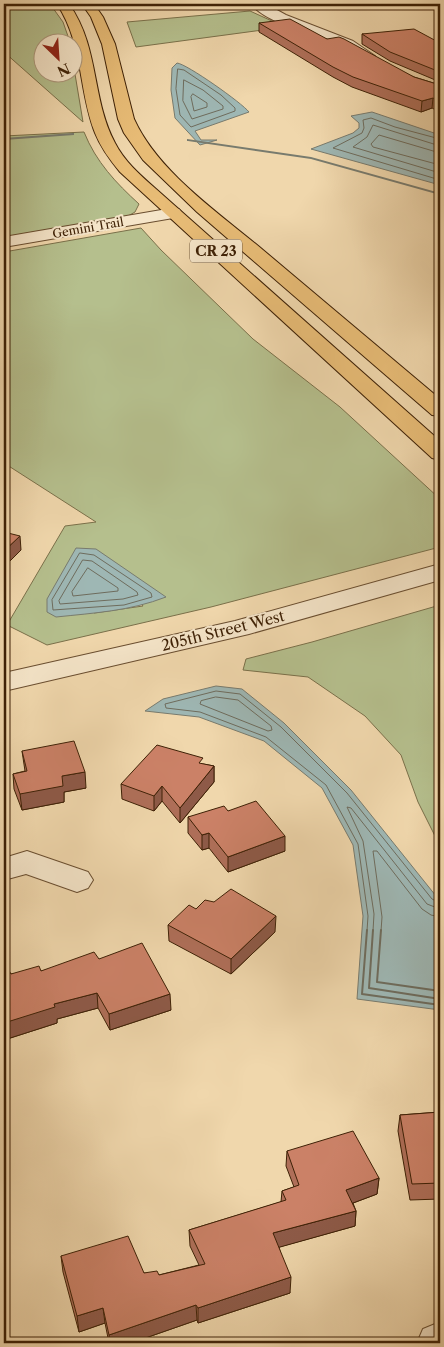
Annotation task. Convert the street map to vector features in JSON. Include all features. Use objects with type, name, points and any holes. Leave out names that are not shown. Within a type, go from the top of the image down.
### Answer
[{"type":"main road","name":"CR 23","points":[[63,4],[71,14],[81,37],[90,88],[104,139],[129,173],[440,453]]},
{"type":"main road","name":"CR 23","points":[[88,4],[103,27],[126,118],[134,137],[144,151],[165,174],[203,208],[440,410]]},
{"type":"street","points":[[257,4],[281,18],[348,44],[379,63]]},
{"type":"street","name":"Gemini Trail","points":[[4,242],[173,213]]},
{"type":"street","name":"205th Street West","points":[[4,682],[240,628],[440,572]]},
{"type":"street","points":[[4,869],[28,862],[77,880]]},
{"type":"green space","points":[[50,4],[63,22],[66,32],[32,32],[32,77],[4,52],[4,8]]},
{"type":"green space","points":[[250,11],[285,27],[136,47],[127,22]]},
{"type":"green space","points":[[38,82],[76,82],[83,122]]},
{"type":"green space","points":[[84,132],[94,153],[107,171],[139,204],[135,212],[128,216],[4,237],[4,136]]},
{"type":"green space","points":[[141,228],[161,250],[253,339],[340,407],[440,499],[440,547],[211,607],[47,645],[7,625],[65,526],[96,522],[4,463],[4,252]],"holes":[[[96,550],[110,560],[143,606],[94,613]]]},
{"type":"green space","points":[[440,605],[440,846],[418,802],[401,755],[365,716],[308,677],[243,670],[246,659]]},
{"type":"water","points":[[177,63],[214,85],[249,112],[195,131],[201,140],[217,140],[200,145],[175,118],[171,90],[172,68]]},
{"type":"water","points":[[372,112],[440,135],[440,185],[311,149],[353,133],[359,128],[359,123],[351,116]]},
{"type":"water","points":[[76,548],[96,549],[166,597],[152,602],[98,613],[56,617],[47,612],[47,599]]},
{"type":"water","points":[[216,686],[242,689],[284,723],[351,790],[440,899],[440,1010],[357,999],[363,916],[353,845],[322,788],[264,741],[199,717],[145,711],[163,699]]},
{"type":"building","points":[[290,19],[327,39],[339,37],[344,39],[414,77],[440,85],[440,102],[433,98],[422,101],[353,77],[259,23]]},
{"type":"building","points":[[414,29],[440,43],[440,72],[390,52],[362,34]]},
{"type":"building","points":[[4,532],[20,536],[4,551]]},
{"type":"building","points":[[74,741],[85,772],[62,776],[63,786],[20,794],[13,774],[27,771],[22,751]]},
{"type":"building","points":[[157,745],[203,758],[199,763],[214,766],[180,808],[162,786],[154,796],[121,784]]},
{"type":"building","points":[[256,801],[285,836],[228,857],[209,833],[202,835],[188,817],[224,806],[228,811]]},
{"type":"building","points":[[231,889],[276,916],[231,959],[168,925],[189,905],[196,909],[205,900],[214,902]]},
{"type":"building","points":[[142,943],[170,994],[109,1014],[97,993],[54,1004],[55,1007],[4,1023],[4,969],[7,967],[11,974],[39,966],[41,971],[94,952],[99,959]]},
{"type":"building","points":[[440,1112],[440,1183],[412,1184],[400,1115]]},
{"type":"building","points":[[353,1131],[379,1178],[346,1190],[356,1211],[273,1233],[291,1277],[198,1308],[196,1305],[109,1335],[103,1308],[77,1316],[61,1256],[128,1236],[144,1273],[157,1271],[159,1275],[205,1264],[189,1230],[286,1200],[282,1191],[299,1185],[287,1151]]},
{"type":"waterway","points":[[4,139],[73,134]]},
{"type":"waterway","points":[[188,140],[311,158],[440,194]]}]
